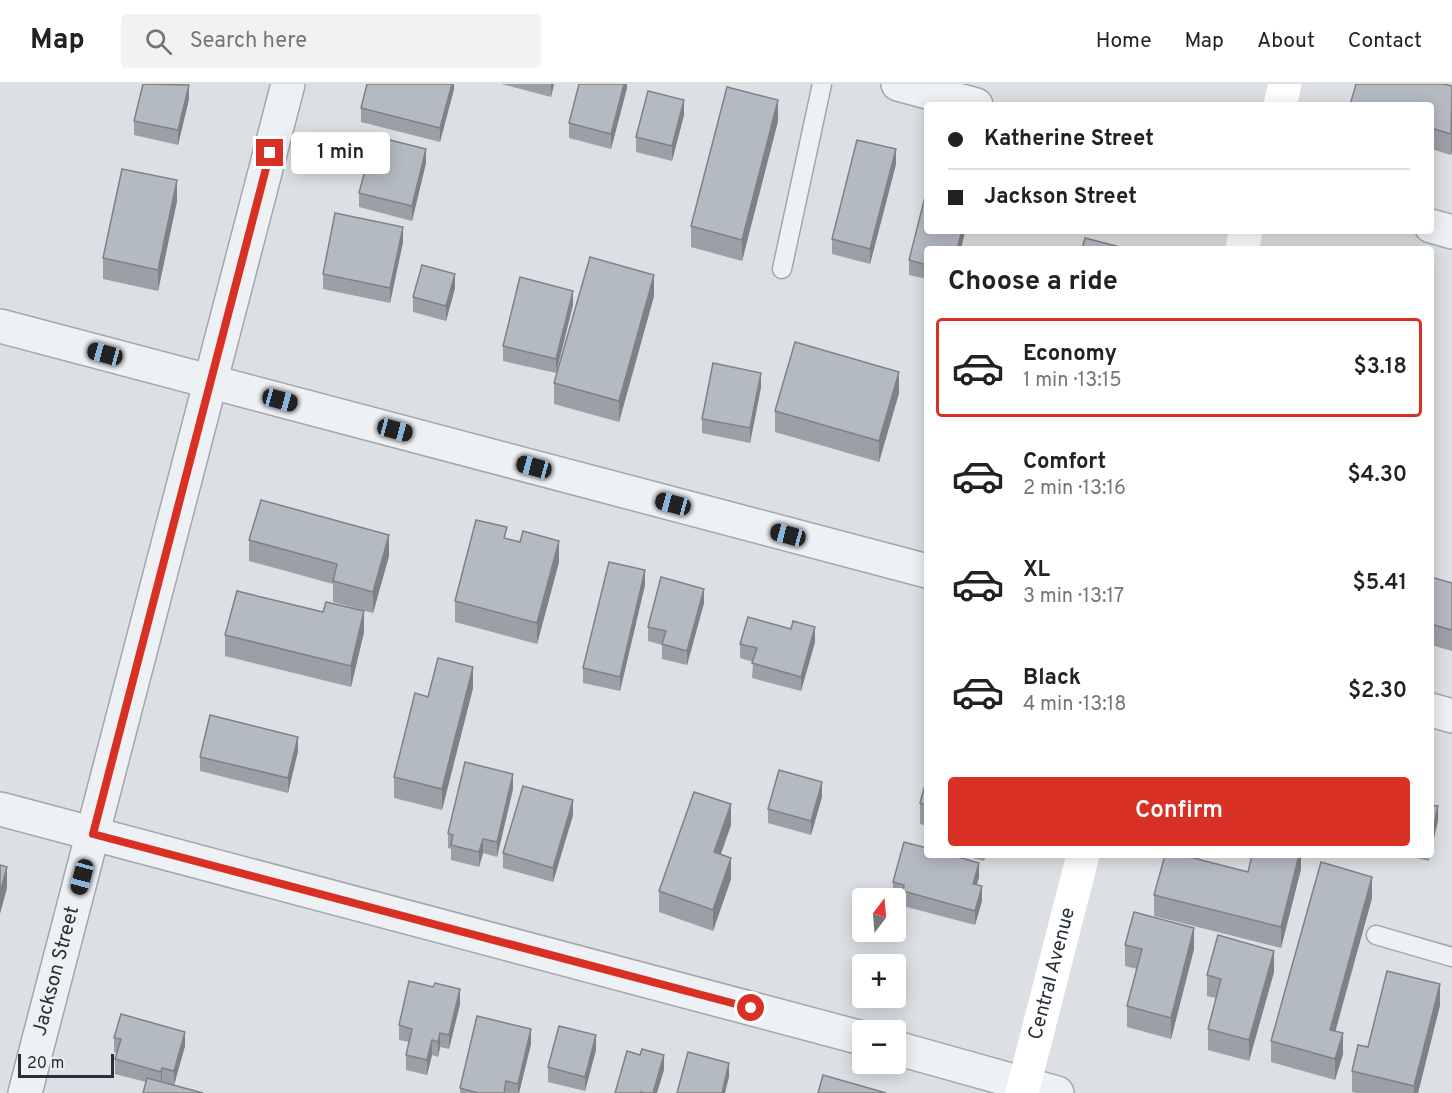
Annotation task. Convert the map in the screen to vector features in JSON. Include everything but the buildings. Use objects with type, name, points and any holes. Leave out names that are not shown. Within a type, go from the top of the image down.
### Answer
[{"type":"street","name":"Jackson Street","points":[[25,1093],[288,84]]},
{"type":"street","points":[[898,84],[965,102]]},
{"type":"street","points":[[1281,102],[1286,84]]},
{"type":"street","points":[[1434,227],[1452,232]]},
{"type":"street","points":[[0,326],[924,571]]},
{"type":"street","points":[[1434,711],[1452,716]]},
{"type":"street","points":[[0,809],[852,1035]]},
{"type":"street","name":"Central Avenue","points":[[1023,1089],[1082,858]]},
{"type":"street","points":[[906,1051],[1023,1089],[1057,1093]]},
{"type":"lane","points":[[782,268],[822,84]]},
{"type":"lane","points":[[1376,935],[1452,957]]},
{"type":"route","points":[[270,153],[93,834],[751,1008]]}]
